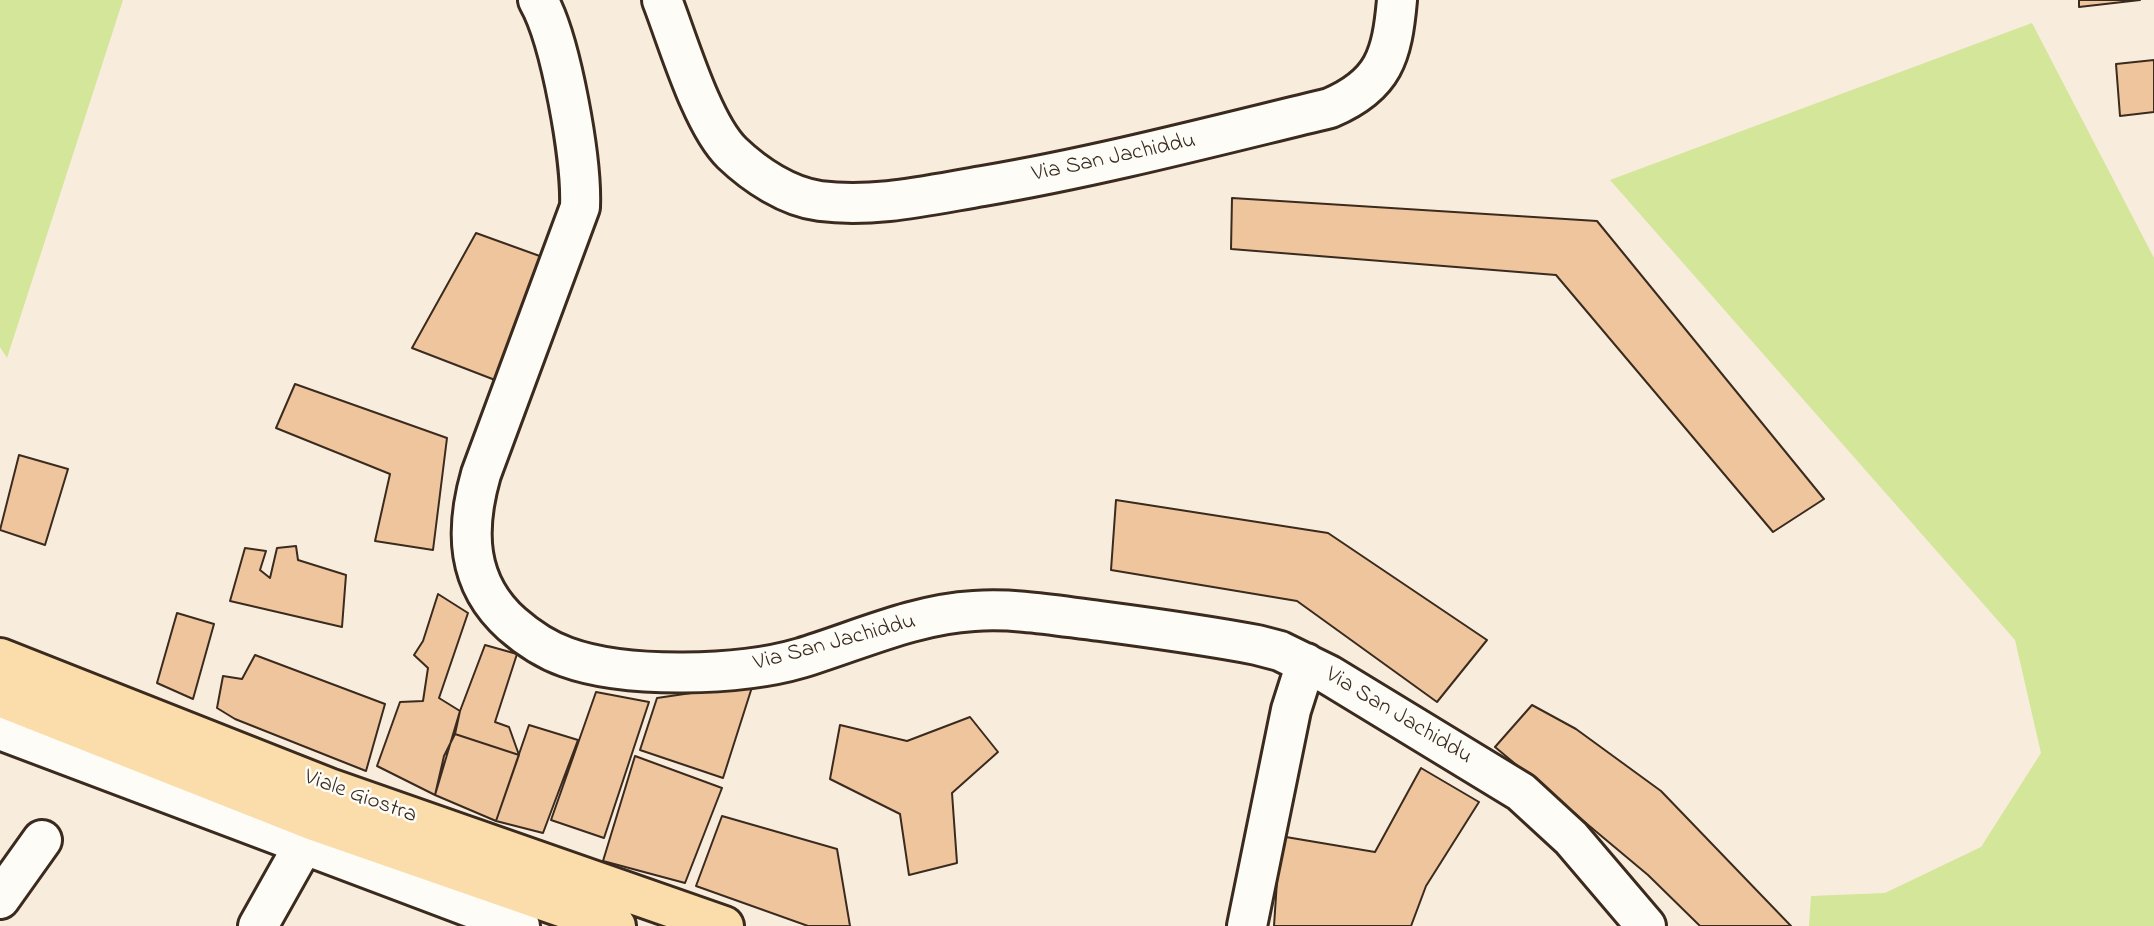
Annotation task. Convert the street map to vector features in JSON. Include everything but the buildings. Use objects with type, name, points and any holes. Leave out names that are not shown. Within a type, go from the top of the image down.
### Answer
[{"type":"main road","name":"Viale Giostra","points":[[0,658],[329,788],[724,926]]},
{"type":"main road","name":"Viale Giostra","points":[[0,696],[314,821],[616,926]]},
{"type":"street","name":"Via San Jachiddu","points":[[538,0],[551,32],[574,136],[581,186],[574,227],[474,499],[470,541],[473,562],[480,583],[512,624],[541,646],[564,657],[610,668],[639,671],[715,671],[773,665],[931,618],[994,610],[1022,611],[1211,636],[1280,651],[1306,663],[1521,792],[1571,838],[1646,926]]},
{"type":"street","name":"Via San Jachiddu","points":[[662,0],[708,117],[730,152],[753,171],[797,194],[817,200],[845,202],[902,200],[1055,173],[1329,108],[1366,89],[1378,73],[1394,40],[1397,0]]},
{"type":"street","points":[[1247,926],[1291,710],[1306,663]]},
{"type":"street","points":[[0,730],[520,926]]},
{"type":"street","points":[[0,899],[42,840]]},
{"type":"street","points":[[259,924],[303,846]]},
{"type":"green space","points":[[0,0],[123,0],[7,358],[0,347]]},
{"type":"green space","points":[[2032,23],[2154,258],[2154,926],[1809,926],[1811,896],[1885,893],[1981,847],[2041,753],[2015,640],[1610,180]]}]
